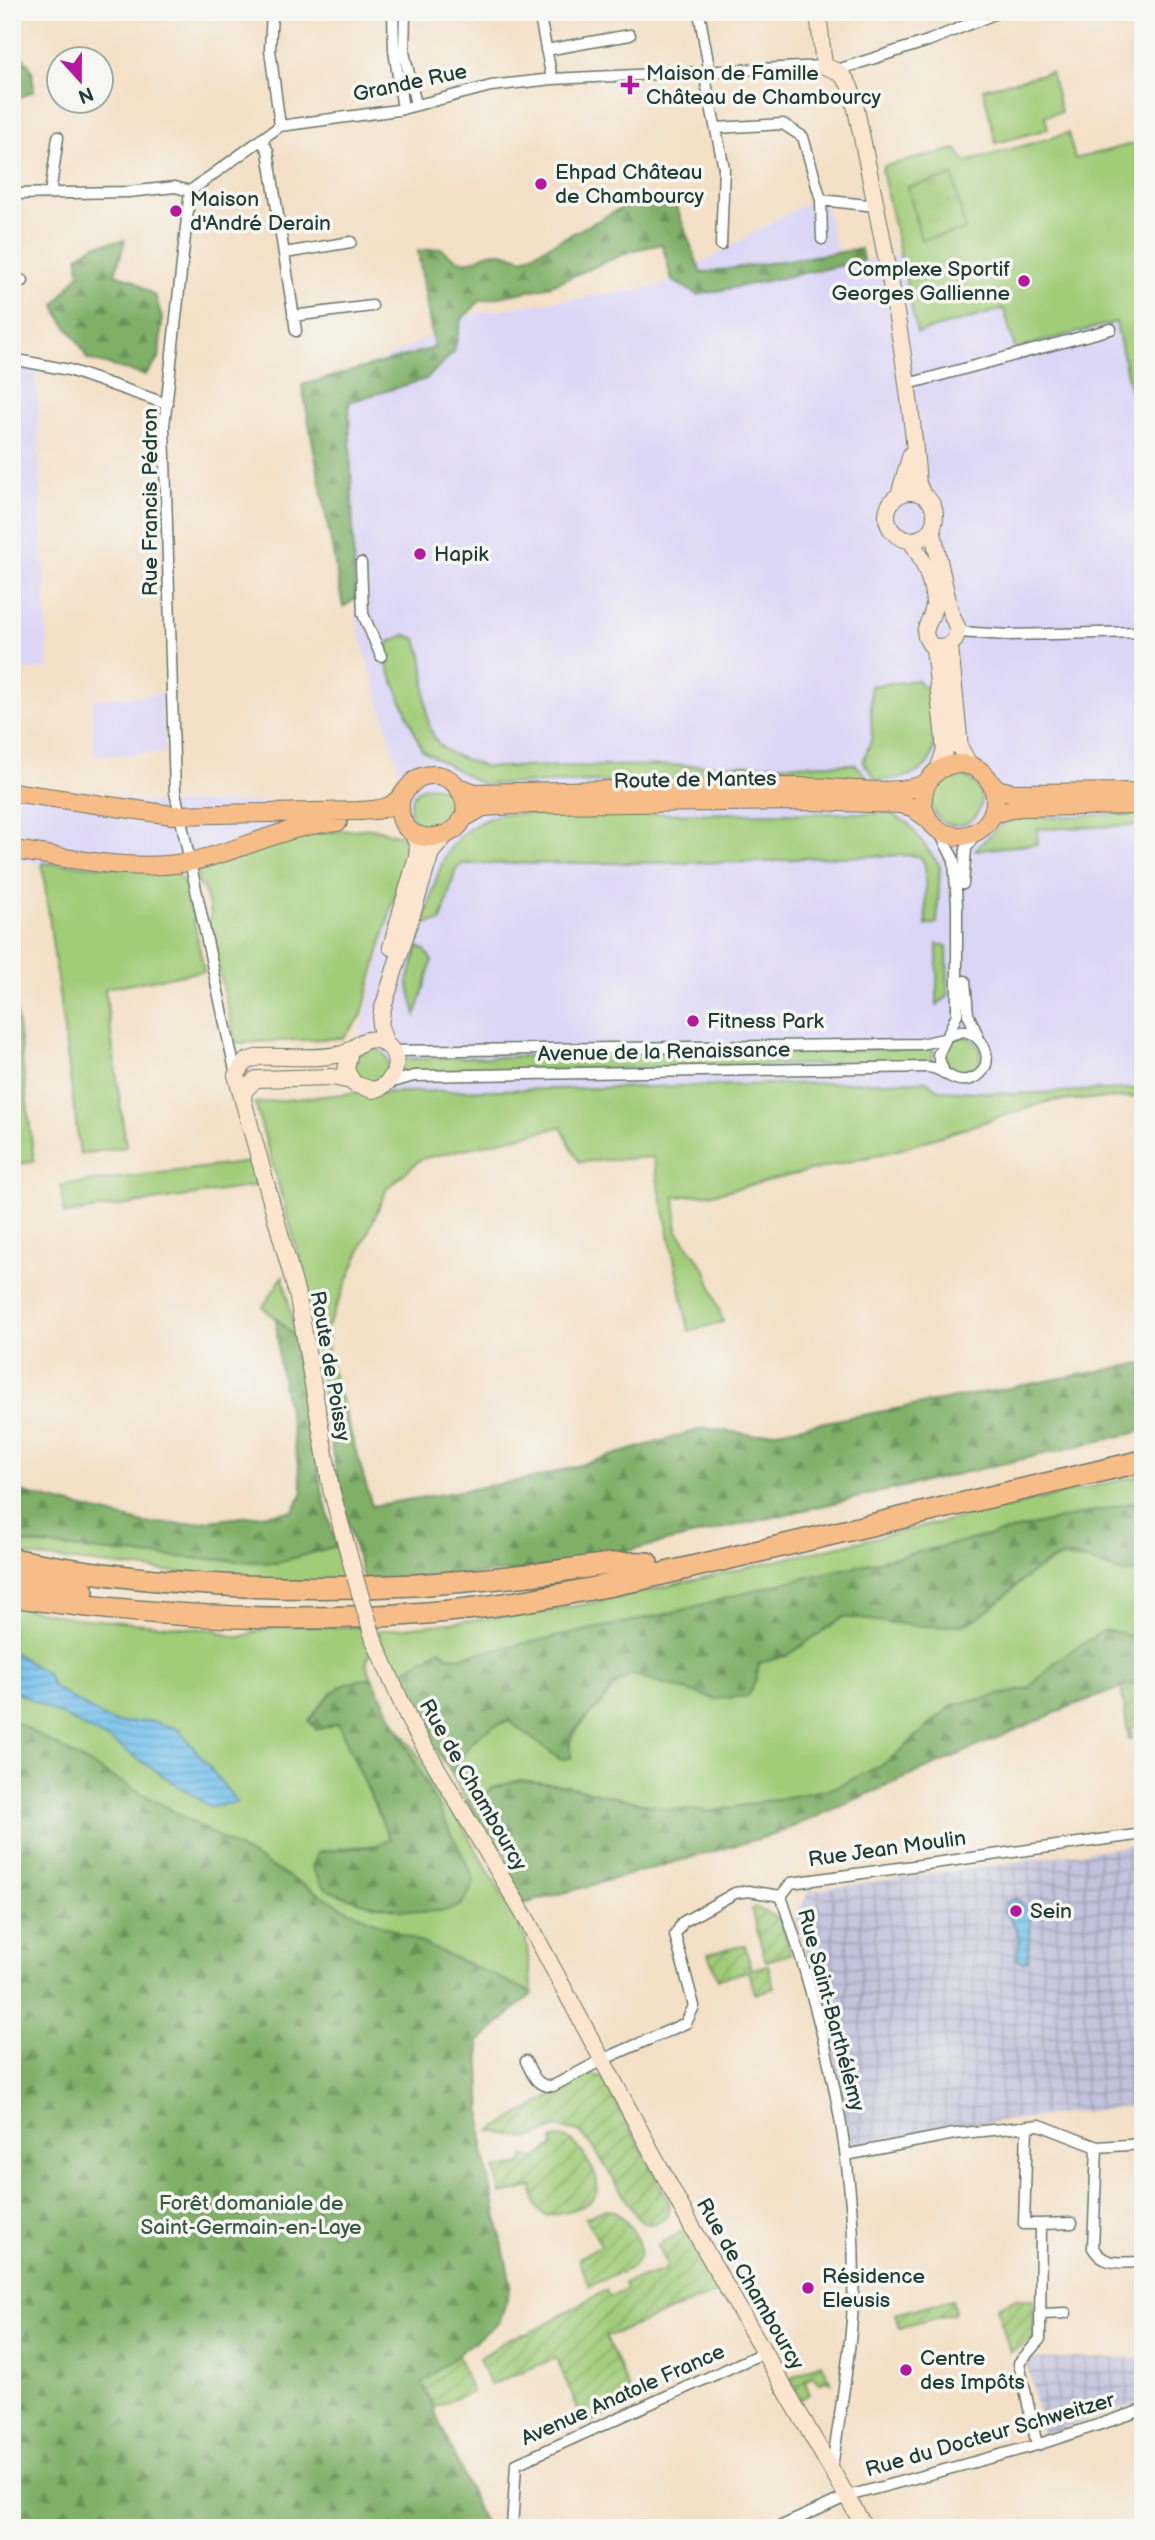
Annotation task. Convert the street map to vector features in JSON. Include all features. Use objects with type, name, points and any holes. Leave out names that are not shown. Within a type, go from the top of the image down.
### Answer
[{"type":"highway","points":[[12,1580],[175,1602],[345,1604],[428,1599],[546,1584],[647,1563],[1143,1448]]},
{"type":"highway","points":[[12,1596],[175,1616],[268,1619],[429,1613],[551,1597],[632,1581],[1143,1461]]},
{"type":"highway","points":[[12,1559],[81,1572],[290,1589],[416,1585],[538,1574],[620,1562],[647,1563]]},
{"type":"main road","points":[[992,814],[995,799],[991,784],[984,774],[970,766],[953,764],[932,777],[922,803],[934,825],[958,836],[976,832],[992,814],[1012,807],[1143,805]]},
{"type":"main road","points":[[12,792],[153,813],[374,810],[387,807],[401,797],[412,782],[426,775],[442,776],[458,787],[464,804],[462,819],[446,835],[429,839],[391,820],[327,822],[296,827],[191,862],[141,866],[12,850]]},
{"type":"main road","name":"Route de Mantes","points":[[458,787],[475,793],[655,788],[832,787],[900,790],[932,777]]},
{"type":"main road","points":[[991,784],[1000,790],[1016,793],[1143,792]]},
{"type":"main road","points":[[401,797],[400,811],[408,827]]},
{"type":"main road","name":"Route de Mantes","points":[[462,819],[483,807],[535,804],[811,801],[900,804],[912,807],[934,825]]},
{"type":"street","points":[[272,12],[270,50],[280,127]]},
{"type":"street","points":[[393,12],[394,50],[403,108]]},
{"type":"street","points":[[405,12],[404,52],[416,105]]},
{"type":"street","points":[[539,12],[552,79]]},
{"type":"street","points":[[699,12],[725,183],[722,245]]},
{"type":"street","points":[[818,12],[830,68],[846,79],[853,94],[908,384],[918,484],[934,510],[932,528],[950,611],[945,750],[932,777]]},
{"type":"street","name":"Grande Rue","points":[[190,191],[280,127],[403,108],[491,86],[552,79],[830,68],[928,41],[999,12]]},
{"type":"street","points":[[546,50],[630,35]]},
{"type":"street","points":[[716,128],[783,124],[794,129],[807,146],[821,200],[822,239]]},
{"type":"street","points":[[50,194],[58,137]]},
{"type":"street","points":[[261,139],[268,151],[296,331]]},
{"type":"street","points":[[12,194],[175,187],[190,191]]},
{"type":"street","name":"Rue Francis Pédron","points":[[182,814],[175,792],[164,426],[190,191]]},
{"type":"street","points":[[821,200],[876,206]]},
{"type":"street","points":[[285,253],[351,242]]},
{"type":"street","points":[[293,316],[372,306]]},
{"type":"street","points":[[908,384],[1111,329]]},
{"type":"street","points":[[12,359],[69,370],[167,404]]},
{"type":"street","points":[[914,441],[900,495],[889,506],[887,521],[894,534],[910,540],[923,537],[932,528]]},
{"type":"street","points":[[900,495],[915,492],[923,495]]},
{"type":"street","points":[[910,540],[923,560],[933,597],[933,612],[925,633],[947,641],[1007,635],[1143,632]]},
{"type":"street","points":[[361,563],[363,614],[381,656]]},
{"type":"street","points":[[947,641],[960,748],[970,766]]},
{"type":"street","name":"Route de Poissy","points":[[182,814],[236,1075],[298,1298],[331,1489],[374,1640]]},
{"type":"street","points":[[934,825],[954,860],[957,895],[957,1014],[938,1055],[943,1070],[960,1080],[979,1074],[987,1056],[968,1014],[965,988],[963,875],[966,849],[976,832]]},
{"type":"street","points":[[351,1081],[346,1066],[373,1015],[417,856],[418,846],[408,827]]},
{"type":"street","points":[[243,1101],[244,1091],[256,1079],[332,1077],[351,1081],[369,1090],[388,1084],[396,1070],[380,1026],[384,1004],[431,853],[446,835]]},
{"type":"street","points":[[945,1038],[963,1031],[979,1037]]},
{"type":"street","name":"Avenue de la Renaissance","points":[[389,1048],[408,1054],[920,1044],[945,1038]]},
{"type":"street","points":[[236,1075],[246,1061],[259,1057],[331,1055],[375,1040],[389,1048]]},
{"type":"street","name":"Avenue de la Renaissance","points":[[388,1084],[414,1076],[927,1066],[943,1070]]},
{"type":"street","name":"Rue de Chambourcy","points":[[374,1640],[410,1722],[527,1920],[692,2227],[865,2528]]},
{"type":"street","name":"Rue Jean Moulin","points":[[781,1896],[791,1883],[1143,1834]]},
{"type":"street","points":[[526,2061],[536,2081],[544,2087],[553,2086],[602,2060],[685,2023],[694,2006],[675,1935],[683,1922],[735,1893],[748,1891],[781,1896]]},
{"type":"street","name":"Rue Saint-Barthélémy","points":[[781,1896],[822,2035],[846,2155],[852,2317],[832,2468]]},
{"type":"street","points":[[846,2155],[954,2134],[1040,2125],[1097,2147],[1143,2144]]},
{"type":"street","points":[[1027,2126],[1024,2224],[1072,2223]]},
{"type":"street","points":[[1097,2147],[1093,2248],[1099,2258],[1107,2262],[1143,2262]]},
{"type":"street","points":[[1037,2445],[1019,2363],[1040,2339],[1041,2224]]},
{"type":"street","points":[[1042,2314],[1066,2313]]},
{"type":"street","name":"Avenue Anatole France","points":[[512,2528],[516,2464],[765,2352]]},
{"type":"street","name":"Rue du Docteur Schweitzer","points":[[777,2528],[848,2496],[1037,2445],[1143,2410]]},
{"type":"shaded area","points":[[822,194],[841,267],[901,254],[917,332],[1004,309],[1016,349],[1116,322],[1131,393],[1139,392],[1143,410],[1143,562],[1138,545],[1143,569],[1143,1088],[1015,1094],[940,1090],[926,1081],[354,1093],[359,1038],[405,857],[398,765],[356,620],[348,377],[475,313],[661,286]]},
{"type":"shaded area","points":[[12,368],[36,371],[48,669],[18,670],[12,599]]},
{"type":"shaded area","points":[[162,694],[165,752],[94,756],[93,699]]},
{"type":"shaded area","points":[[12,783],[164,804],[294,801],[297,831],[132,871],[12,860]]},
{"type":"shaded area","points":[[1143,1844],[1143,2105],[964,2125],[851,2145],[830,2039],[796,1917],[810,1891]]},
{"type":"shaded area","points":[[1026,2359],[1142,2359],[1142,2402],[1043,2435]]},
{"type":"green space","points":[[22,55],[32,70],[34,91],[12,101],[12,58]]},
{"type":"green space","points":[[1051,72],[1061,112],[1045,116],[1048,129],[996,143],[983,89]]},
{"type":"green space","name":"Complexe Sportif Georges Gallienne","points":[[1068,133],[1075,159],[1143,141],[1143,410],[1139,393],[1131,394],[1116,322],[1015,349],[1004,309],[917,333],[882,170],[884,166],[956,149],[966,162]]},
{"type":"green space","points":[[953,176],[965,230],[921,240],[908,187]]},
{"type":"green space","points":[[674,200],[701,273],[861,249],[863,261],[698,295],[672,280],[662,244],[634,250],[547,287],[480,301],[461,320],[454,352],[426,379],[349,402],[355,599],[343,607],[302,385],[434,348],[418,251],[441,248],[461,261],[474,260],[493,252],[523,259],[622,208]]},
{"type":"green space","points":[[125,240],[115,274],[133,280],[156,297],[162,319],[159,359],[145,375],[87,359],[79,343],[62,321],[55,305],[79,274],[78,256],[95,245]]},
{"type":"green space","points":[[405,635],[415,638],[420,650],[429,726],[435,739],[448,752],[485,767],[855,764],[868,778],[482,784],[422,750],[384,658],[389,642]]},
{"type":"green space","points":[[919,680],[919,684],[930,689],[934,726],[932,754],[926,765],[916,773],[877,780],[863,762],[872,737],[870,686]]},
{"type":"green space","points":[[956,775],[974,782],[981,800],[974,818],[956,825],[938,818],[931,800],[938,782]]},
{"type":"green space","points":[[431,786],[446,792],[452,807],[446,822],[431,828],[416,822],[410,807],[416,792]]},
{"type":"green space","points":[[889,813],[908,823],[940,866],[937,923],[926,926],[925,865],[921,857],[912,855],[802,858],[767,862],[462,864],[456,869],[441,921],[424,924],[439,871],[454,843],[466,831],[501,814]]},
{"type":"green space","points":[[1143,813],[1143,825],[1038,829],[1037,844],[975,850],[1002,823],[1014,819]]},
{"type":"green space","points":[[372,828],[404,837],[405,857],[361,1017],[343,1038],[236,1043],[208,925],[211,914],[204,889],[199,886],[197,871],[298,835]]},
{"type":"green space","points":[[42,863],[170,870],[182,879],[187,888],[204,971],[105,988],[126,1147],[80,1154]]},
{"type":"green space","points":[[937,944],[947,946],[948,996],[937,1005]]},
{"type":"green space","points":[[418,947],[425,950],[432,961],[416,1015],[408,982]]},
{"type":"green space","points":[[12,975],[34,1161],[12,1166]]},
{"type":"green space","points":[[963,1037],[976,1042],[981,1055],[976,1068],[963,1073],[950,1068],[945,1055],[950,1042]]},
{"type":"green space","points":[[371,1048],[383,1053],[388,1065],[383,1077],[371,1082],[359,1077],[354,1065],[359,1053]]},
{"type":"green space","points":[[933,1048],[933,1062],[396,1073],[397,1059]]},
{"type":"green space","points":[[926,1081],[940,1090],[1015,1094],[1143,1088],[1143,1097],[1049,1101],[898,1150],[717,1193],[675,1197],[677,1231],[706,1270],[723,1322],[689,1331],[653,1157],[579,1162],[561,1127],[421,1159],[387,1188],[326,1331],[329,1362],[344,1410],[327,1422],[310,1295],[255,1103],[354,1093]]},
{"type":"green space","points":[[250,1162],[256,1186],[64,1214],[61,1185]]},
{"type":"green space","points":[[283,1276],[296,1338],[263,1307]]},
{"type":"green space","points":[[276,1318],[296,1338],[322,1490],[336,1546],[276,1563],[141,1555],[12,1542],[12,1490],[144,1523],[184,1524],[293,1511],[303,1492],[279,1361]]},
{"type":"green space","points":[[1143,1363],[1143,1431],[606,1556],[520,1571],[364,1582],[340,1494],[327,1422],[344,1410],[372,1506],[536,1478],[705,1428],[755,1435]]},
{"type":"green space","points":[[1143,1475],[1143,1501],[667,1614],[459,1657],[447,1656],[393,1677],[378,1631],[546,1612],[634,1594]]},
{"type":"green space","points":[[1143,1500],[1143,1569],[1119,1572],[1085,1559],[1059,1558],[1026,1577],[977,1618],[949,1626],[912,1625],[843,1617],[788,1655],[759,1663],[756,1680],[748,1696],[715,1699],[631,1674],[612,1686],[600,1705],[571,1733],[571,1758],[560,1759],[509,1721],[498,1724],[474,1740],[452,1774],[393,1677],[440,1649],[447,1656],[459,1657],[667,1614],[774,1585]]},
{"type":"green space","points":[[12,1542],[141,1555],[276,1563],[336,1546],[347,1584],[283,1584],[12,1554]]},
{"type":"green space","points":[[1061,1557],[1092,1561],[1127,1573],[1143,1569],[1143,1637],[1104,1630],[1028,1689],[953,1705],[886,1763],[834,1788],[714,1811],[667,1809],[567,1786],[520,1780],[493,1788],[466,1802],[452,1774],[473,1740],[488,1729],[509,1721],[560,1759],[577,1729],[616,1686],[631,1674],[715,1699],[756,1680],[759,1663],[788,1655],[843,1617],[925,1625],[965,1625],[979,1617],[1032,1572]]},
{"type":"green space","points":[[12,1606],[74,1618],[216,1630],[238,1637],[278,1627],[360,1627],[371,1651],[366,1664],[372,1678],[339,1687],[338,1722],[390,1839],[379,1845],[338,1848],[462,1905],[474,1882],[395,1723],[438,1783],[513,1914],[526,1940],[532,1993],[244,1867],[12,1746]]},
{"type":"green space","points":[[1104,1630],[1143,1637],[1143,1680],[1071,1706],[776,1834],[523,1904],[466,1802],[493,1788],[520,1780],[567,1786],[667,1809],[714,1811],[834,1788],[886,1763],[953,1705],[1028,1689],[1057,1660]]},
{"type":"green space","points":[[372,1678],[471,1872],[474,1882],[467,1897],[460,1905],[448,1910],[412,1911],[350,1899],[323,1886],[312,1867],[317,1853],[364,1847],[390,1839],[338,1723],[317,1730],[309,1721],[334,1691],[350,1682]]},
{"type":"green space","points":[[1143,1680],[1143,1723],[1131,1728],[1132,1739],[1129,1740],[1121,1687]]},
{"type":"green space","name":"Forêt domaniale de Saint-Germain-en-Laye","points":[[12,1720],[346,1909],[533,1993],[479,2042],[483,2151],[511,2285],[500,2321],[422,2383],[486,2528],[12,2528]]},
{"type":"green space","points":[[755,1907],[781,1920],[790,1954],[766,1961],[751,1909]]},
{"type":"green space","points":[[745,1945],[751,1969],[768,1965],[774,1988],[755,1994],[749,1971],[718,1979],[708,1954]]},
{"type":"green space","points":[[590,2074],[602,2077],[670,2203],[668,2215],[658,2223],[647,2224],[639,2220],[592,2145],[579,2132],[557,2127],[528,2139],[491,2131]]},
{"type":"green space","points":[[565,2138],[580,2149],[590,2165],[596,2178],[595,2196],[579,2207],[546,2216],[537,2208],[532,2187],[501,2194],[495,2169],[521,2164],[525,2155],[537,2158],[553,2146],[552,2139]]},
{"type":"green space","points":[[606,2209],[624,2219],[637,2240],[641,2254],[631,2268],[589,2286],[579,2258],[601,2245],[585,2218]]},
{"type":"green space","points":[[685,2230],[721,2291],[606,2337],[635,2403],[585,2424],[556,2358],[489,2385],[479,2359],[510,2338],[529,2333],[606,2290],[609,2297],[626,2290],[624,2283],[665,2270],[667,2265],[658,2245]]},
{"type":"green space","points":[[952,2299],[955,2313],[899,2328],[895,2314]]},
{"type":"green space","points":[[1015,2299],[1034,2299],[1034,2339],[1010,2353],[997,2307]]},
{"type":"green space","points":[[458,2355],[472,2392],[434,2407],[422,2383]]},
{"type":"green space","points":[[821,2363],[832,2383],[828,2380],[819,2384],[813,2376],[805,2380],[809,2394],[801,2399],[790,2379]]},
{"type":"water","points":[[12,1651],[47,1674],[53,1687],[115,1723],[151,1721],[179,1729],[237,1802],[210,1807],[113,1742],[12,1690]]},
{"type":"water","points":[[1015,1899],[1028,1910],[1031,1925],[1028,1959],[1023,1963],[1017,1959],[1019,1939],[1015,1926],[1004,1912],[1005,1902]]},
{"type":"place","name":"Maison de Famille Château de Chambourcy","points":[[630,85]]},
{"type":"place","name":"Ehpad Château de Chambourcy","points":[[541,184]]},
{"type":"place","name":"Maison d'André Derain","points":[[176,211]]},
{"type":"place","name":"Complexe Sportif Georges Gallienne","points":[[1024,281]]},
{"type":"place","name":"Hapik","points":[[420,554]]},
{"type":"place","name":"Fitness Park","points":[[693,1021]]},
{"type":"place","name":"Sein","points":[[1016,1911]]},
{"type":"place","name":"Résidence Eleusis","points":[[808,2288]]},
{"type":"place","name":"Centre des Impôts","points":[[906,2370]]}]
